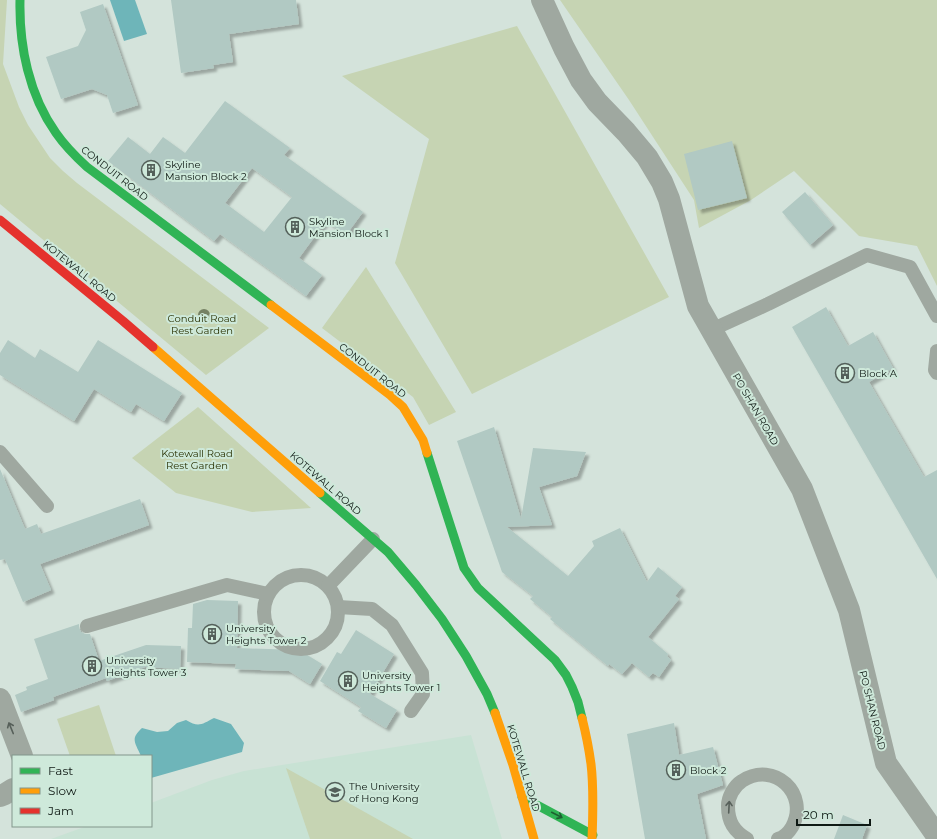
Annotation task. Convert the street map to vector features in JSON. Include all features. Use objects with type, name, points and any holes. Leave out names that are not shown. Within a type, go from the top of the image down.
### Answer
[{"type":"street","name":"CONDUIT ROAD","points":[[20,0],[22,46],[29,75],[39,103],[53,128],[71,152],[87,168],[390,395],[402,407],[423,440],[464,568],[478,588],[555,660],[565,674],[574,692],[588,740],[591,760],[594,790],[594,838]]},
{"type":"street","name":"PO SHAN ROAD","points":[[542,0],[564,48],[581,80],[597,102],[626,132],[647,157],[659,177],[669,199],[698,306],[802,490],[849,610],[886,763],[937,836]]},
{"type":"street","name":"KOTEWALL ROAD","points":[[0,220],[130,327],[374,539],[397,562],[432,604],[455,636],[487,695],[512,759],[534,839]]},
{"type":"street","points":[[0,699],[22,755]]},
{"type":"street","points":[[0,796],[12,790]]},
{"type":"street","points":[[522,797],[570,822],[594,838]]},
{"type":"lane","points":[[711,330],[768,304],[867,255],[910,267],[937,316]]},
{"type":"lane","points":[[937,350],[935,370],[937,373]]},
{"type":"lane","points":[[0,452],[47,506]]},
{"type":"lane","points":[[328,586],[374,539]]},
{"type":"lane","points":[[295,575],[307,575],[318,579],[328,586],[335,595],[338,606],[338,618],[334,630],[327,639],[318,646],[306,649],[295,649],[284,645],[274,638],[267,629],[264,618],[264,606],[268,594],[275,585],[284,578],[295,575]]},
{"type":"lane","points":[[87,626],[227,585],[268,594]]},
{"type":"lane","points":[[338,606],[372,609],[392,626],[422,673],[423,694],[411,711]]},
{"type":"lane","points":[[747,839],[739,834],[732,825],[728,815],[728,803],[732,792],[739,783],[748,777],[759,774],[771,775],[781,779],[790,787],[795,797],[797,808],[796,820],[790,830],[782,838],[778,839]]},
{"type":"shaded area","name":"The University of Hong Kong","points":[[471,735],[502,839],[51,839],[84,827],[152,827],[152,803],[212,780],[244,771]]},
{"type":"green space","name":"Conduit Road Rest Garden","points":[[0,0],[7,0],[3,64],[19,107],[28,125],[50,158],[77,183],[269,328],[206,375],[0,204]]},
{"type":"green space","points":[[560,0],[937,0],[937,286],[917,246],[859,236],[794,171],[751,200],[699,228],[694,200],[629,100]]},
{"type":"green space","points":[[517,26],[669,297],[472,394],[395,263],[429,139],[342,76]]},
{"type":"green space","points":[[366,267],[456,412],[429,425],[413,397],[322,328]]},
{"type":"green space","name":"Kotewall Road Rest Garden","points":[[198,407],[311,508],[252,512],[176,493],[132,458]]},
{"type":"green space","points":[[99,705],[116,755],[70,755],[57,719]]},
{"type":"green space","points":[[286,768],[413,839],[310,839]]},
{"type":"water","points":[[110,0],[135,0],[147,34],[124,41]]},
{"type":"water","points":[[214,718],[231,724],[244,743],[242,752],[152,778],[152,755],[141,755],[135,741],[138,732],[142,728],[157,732],[168,731],[177,723],[186,720],[194,724],[203,723]]},
{"type":"building","points":[[171,0],[296,0],[299,24],[229,34],[233,62],[213,65],[214,68],[181,73]]},
{"type":"building","points":[[103,4],[138,105],[113,113],[107,95],[92,89],[61,99],[46,57],[78,46],[86,30],[80,12]]},
{"type":"building","points":[[225,101],[290,148],[284,155],[363,212],[346,235],[326,221],[299,258],[322,275],[306,296],[220,234],[214,241],[108,161],[128,137],[150,154],[163,137],[185,153]],"holes":[[[252,168],[292,197],[264,232],[225,203]]]},
{"type":"building","points":[[732,141],[747,198],[698,210],[684,154]]},
{"type":"building","points":[[805,192],[833,225],[810,245],[782,212]]},
{"type":"building","points":[[826,307],[848,346],[873,332],[893,368],[869,382],[924,477],[937,470],[937,579],[792,327]]},
{"type":"building","points":[[8,340],[35,358],[40,349],[78,372],[98,340],[182,393],[164,421],[136,404],[131,412],[94,389],[74,421],[0,375],[0,353]]},
{"type":"building","points":[[494,427],[521,519],[533,448],[586,452],[577,476],[539,487],[552,525],[507,527],[568,576],[594,546],[592,541],[620,528],[647,582],[658,567],[682,587],[675,596],[679,599],[648,637],[668,654],[667,656],[671,660],[659,677],[653,673],[649,677],[632,663],[622,674],[609,664],[608,666],[550,619],[552,617],[530,599],[533,596],[502,572],[457,441]]},
{"type":"building","points":[[0,469],[25,529],[37,524],[41,534],[140,499],[149,525],[40,564],[51,590],[23,602],[5,559],[0,560]]},
{"type":"building","name":"University Heights Tower 2","points":[[207,600],[238,601],[237,648],[299,650],[322,664],[310,684],[289,671],[235,669],[236,664],[187,662],[188,628],[192,628],[193,604]]},
{"type":"building","name":"University Heights Tower 3","points":[[79,624],[81,632],[90,634],[99,661],[146,645],[181,646],[180,669],[145,667],[107,681],[106,678],[53,697],[54,700],[21,712],[15,695],[27,690],[26,687],[48,679],[34,639]]},
{"type":"building","name":"University Heights Tower 1","points":[[356,630],[394,654],[370,694],[397,710],[386,728],[358,711],[361,707],[320,681],[337,652],[341,654]]},
{"type":"building","name":"Block 2","points":[[674,723],[679,755],[713,747],[723,785],[697,794],[706,839],[645,839],[627,734]]},
{"type":"building","points":[[843,815],[867,825],[862,839],[834,839]]},
{"type":"traffic: fast","points":[[20,0],[21,35],[32,86],[47,118],[63,142],[87,167],[271,305]]},
{"type":"traffic: fast","points":[[427,453],[464,568],[478,588],[555,660],[566,675],[572,687],[582,718]]},
{"type":"traffic: fast","points":[[320,493],[388,552],[416,585],[442,619],[466,656],[487,694],[495,713]]},
{"type":"traffic: fast","points":[[522,797],[593,835]]},
{"type":"traffic: slow","points":[[271,305],[390,395],[403,407],[423,440],[427,453]]},
{"type":"traffic: slow","points":[[153,347],[320,493]]},
{"type":"traffic: slow","points":[[495,713],[513,765],[534,839]]},
{"type":"traffic: slow","points":[[582,718],[592,773],[592,839]]},
{"type":"traffic: jam","points":[[0,220],[153,347]]},
{"type":"place","name":"Skyline Mansion Block 2","points":[[151,170]]},
{"type":"place","name":"Skyline Mansion Block 1","points":[[295,227]]},
{"type":"place","name":"Block A","points":[[845,373]]},
{"type":"place","name":"University Heights Tower 2","points":[[212,634]]},
{"type":"place","name":"University Heights Tower 3","points":[[92,666]]},
{"type":"place","name":"University Heights Tower 1","points":[[348,681]]},
{"type":"place","name":"Block 2","points":[[676,770]]},
{"type":"place","name":"The University of Hong Kong","points":[[335,792]]}]
